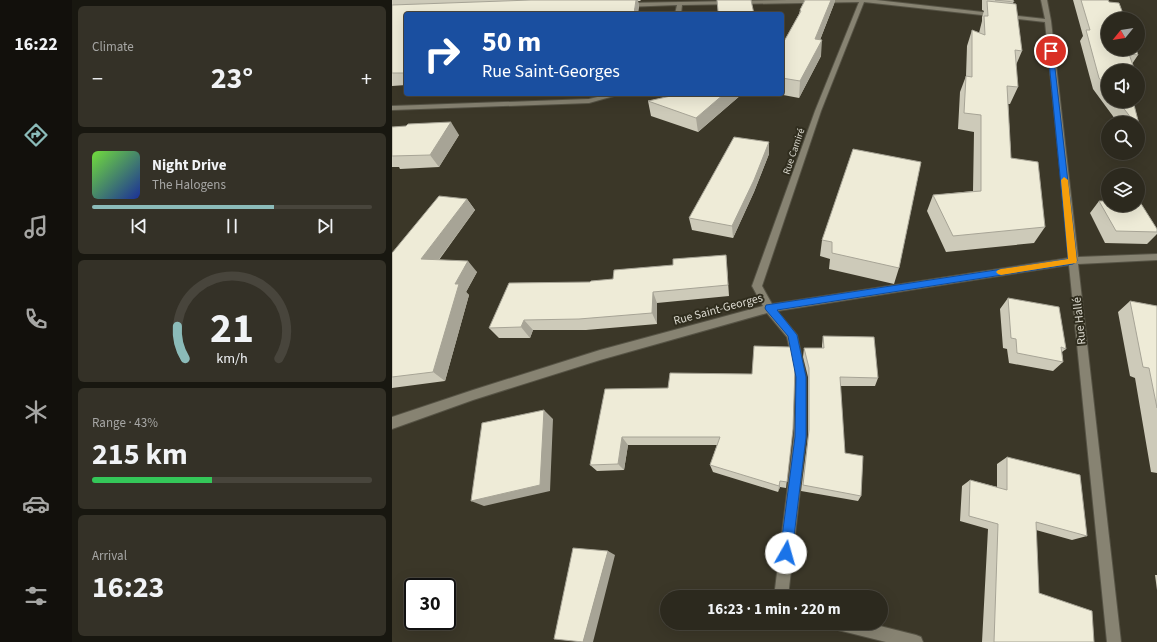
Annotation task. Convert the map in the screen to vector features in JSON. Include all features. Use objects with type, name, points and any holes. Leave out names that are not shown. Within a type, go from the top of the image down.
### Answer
[{"type":"street","points":[[616,5],[862,0],[1048,21]]},
{"type":"street","name":"Rue Camiré","points":[[782,590],[800,437],[801,377],[792,335],[769,308],[757,286],[818,111],[862,0]]},
{"type":"street","name":"Rue Hallé","points":[[1044,0],[1048,21],[1114,642]]},
{"type":"street","points":[[678,12],[680,3]]},
{"type":"street","points":[[392,108],[589,101],[610,96]]},
{"type":"street","name":"Rue Saint-Georges","points":[[392,423],[473,395],[600,355],[769,308],[1073,261],[1157,257]]},
{"type":"street","points":[[867,630],[916,642]]},
{"type":"building","points":[[531,0],[636,0],[634,12],[404,12],[404,73],[392,73],[392,5]]},
{"type":"building","points":[[717,0],[751,0],[754,12],[717,12]]},
{"type":"building","points":[[805,0],[831,0],[815,39],[822,40],[800,81],[784,78],[784,41],[801,11],[800,10]]},
{"type":"building","points":[[995,0],[1013,0],[1014,2]]},
{"type":"building","points":[[1081,0],[1108,0],[1109,2],[1119,3],[1122,12],[1101,12],[1101,56],[1130,56],[1133,64],[1101,64],[1101,80],[1099,78],[1086,30],[1090,30]]},
{"type":"building","points":[[987,1],[1016,4],[1022,51],[1015,50],[1018,87],[1007,86],[1011,158],[1038,162],[1045,227],[953,236],[933,195],[981,191],[981,115],[964,113],[966,76],[972,77],[972,30],[985,35],[984,16],[988,16]]},
{"type":"building","points":[[671,96],[722,96],[696,118],[648,101]]},
{"type":"building","points":[[1123,108],[1135,108],[1137,116],[1130,116]]},
{"type":"building","points":[[451,122],[430,155],[392,156],[392,127],[406,126],[408,124]]},
{"type":"building","points":[[734,137],[769,142],[754,180],[732,226],[689,218]]},
{"type":"building","points":[[853,149],[921,162],[899,268],[832,253],[832,242],[822,240]]},
{"type":"building","points":[[439,196],[467,199],[421,259],[468,261],[455,284],[459,284],[433,372],[392,377],[392,253]]},
{"type":"building","points":[[1145,210],[1157,229],[1157,232],[1116,231],[1105,212],[1145,212]]},
{"type":"building","points":[[726,255],[728,285],[653,292],[652,313],[579,319],[524,320],[521,327],[489,328],[509,283],[590,282],[613,279],[614,270],[673,265],[673,259]]},
{"type":"building","points":[[1008,298],[1059,307],[1066,349],[1061,347],[1063,362],[1017,353],[1016,339],[1011,338]]},
{"type":"building","points":[[1130,301],[1157,306],[1157,408],[1149,368],[1143,367]]},
{"type":"building","points":[[823,336],[874,337],[878,378],[840,377],[845,453],[863,456],[861,496],[803,485],[809,430],[809,368],[804,348],[824,348]]},
{"type":"building","points":[[754,346],[791,347],[795,368],[793,429],[787,482],[780,481],[779,486],[710,465],[720,437],[622,437],[618,464],[590,465],[605,389],[668,388],[670,373],[752,374]]},
{"type":"building","points":[[544,410],[540,485],[471,501],[482,423]]},
{"type":"building","points":[[1007,457],[1080,475],[1087,536],[1036,522],[1039,593],[1092,611],[1094,642],[994,642],[998,524],[969,516],[970,480],[1007,490]]},
{"type":"building","points":[[573,548],[608,551],[583,642],[554,639]]},
{"type":"slow traffic","points":[[1001,272],[1073,261],[1064,180]]},
{"type":"route","points":[[786,553],[800,437],[801,377],[792,335],[769,308],[1073,261],[1051,51]]}]
